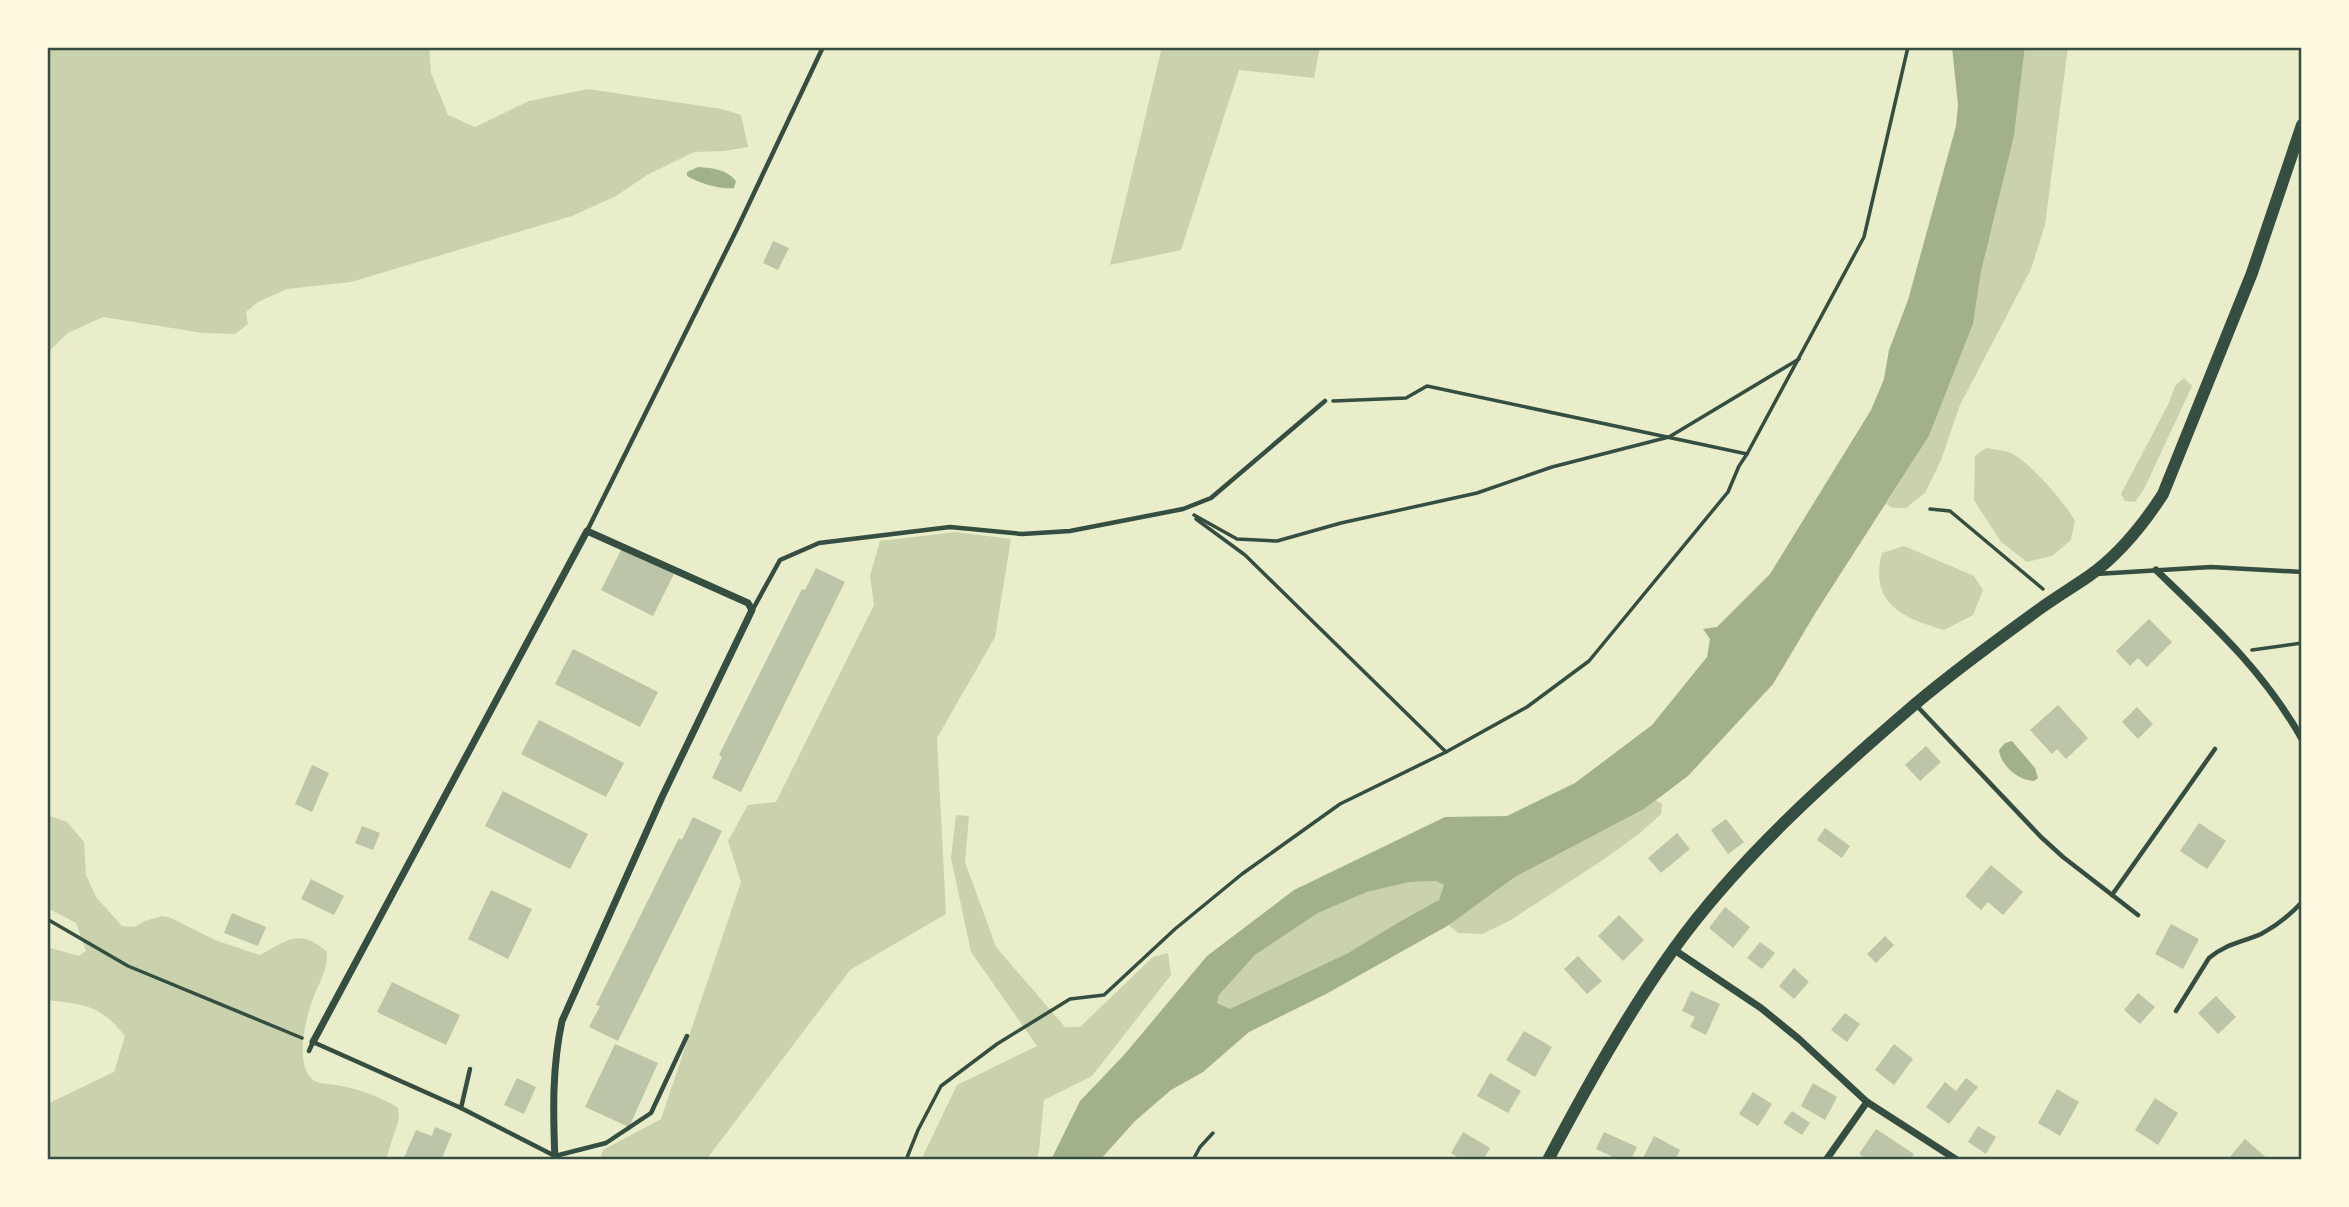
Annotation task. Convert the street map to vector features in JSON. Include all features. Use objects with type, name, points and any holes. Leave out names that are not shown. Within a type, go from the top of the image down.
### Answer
[{"type":"street","points":[[1548,1160],[1625,1023],[1674,950],[1724,887],[1784,825],[1915,704],[2092,574],[2130,540],[2145,522],[2163,494],[2252,274],[2302,125]]},
{"type":"street","points":[[313,1042],[587,531],[748,603],[752,610],[662,797],[562,1021],[555,1052],[555,1158]]},
{"type":"street","points":[[2156,570],[2240,652],[2283,706],[2302,739]]},
{"type":"street","points":[[1674,950],[1770,1015],[1867,1102],[1957,1160]]},
{"type":"street","points":[[1826,1160],[1867,1102]]},
{"type":"lane","points":[[587,531],[823,47]]},
{"type":"lane","points":[[752,610],[780,560],[819,544],[950,527],[1022,534],[1070,531],[1183,509],[1211,498],[1325,401]]},
{"type":"lane","points":[[2092,574],[2211,567],[2302,572]]},
{"type":"lane","points":[[1915,704],[2041,837],[2138,915]]},
{"type":"lane","points":[[2112,895],[2215,749]]},
{"type":"lane","points":[[2176,1011],[2209,958],[2217,951],[2262,933],[2302,902]]},
{"type":"lane","points":[[309,1051],[313,1042],[461,1108],[555,1158],[606,1143],[651,1112],[687,1035]]},
{"type":"lane","points":[[461,1108],[470,1069]]},
{"type":"path","points":[[906,1160],[941,1086],[997,1044],[1070,999],[1104,995],[1223,889],[1340,804],[1446,752],[1527,707],[1589,661],[1728,492],[1739,466],[1864,237],[1908,47]]},
{"type":"path","points":[[1183,509],[1237,539],[1277,541],[1341,523],[1477,493],[1552,467],[1669,437],[1799,359]]},
{"type":"path","points":[[1325,401],[1406,398],[1426,386],[1747,454]]},
{"type":"path","points":[[1183,509],[1245,555],[1446,752]]},
{"type":"path","points":[[1930,509],[1950,512],[2055,599]]},
{"type":"path","points":[[2240,652],[2302,643]]},
{"type":"path","points":[[47,919],[128,966],[313,1042]]},
{"type":"path","points":[[1193,1160],[1200,1147],[1213,1133]]},
{"type":"shaded area","points":[[47,47],[429,47],[431,73],[448,115],[475,127],[529,101],[588,89],[722,109],[741,115],[748,147],[694,152],[647,175],[616,196],[572,216],[351,282],[287,289],[258,302],[246,312],[248,324],[235,334],[203,333],[103,317],[68,333],[47,353]]},
{"type":"shaded area","points":[[1162,47],[1320,47],[1314,78],[1239,70],[1181,250],[1110,265]]},
{"type":"shaded area","points":[[1952,47],[2025,47],[2014,136],[1981,272],[1973,324],[1929,436],[1773,684],[1688,776],[1644,809],[1515,877],[1449,925],[1326,994],[1249,1032],[1203,1072],[1171,1090],[1135,1121],[1100,1160],[1051,1160],[1080,1101],[1124,1055],[1207,956],[1294,890],[1445,817],[1507,816],[1575,783],[1652,725],[1707,657],[1710,639],[1703,629],[1717,627],[1770,574],[1871,410],[1884,379],[1889,350],[1908,300],[1956,126],[1958,105]],"holes":[[[1436,881],[1444,885],[1439,900],[1348,953],[1230,1009],[1217,1003],[1219,995],[1255,955],[1318,913],[1367,892],[1410,882]]]},
{"type":"shaded area","points":[[2025,47],[2068,47],[2045,225],[2031,269],[1960,405],[1941,460],[1925,493],[1906,508],[1893,508],[1886,504],[1929,436],[1973,324],[1981,272],[2014,136]]},
{"type":"shaded area","points":[[698,167],[728,174],[736,181],[734,188],[710,185],[687,176],[687,172]]},
{"type":"shaded area","points":[[2184,378],[2192,386],[2144,489],[2135,502],[2125,501],[2121,494],[2169,403],[2175,386]]},
{"type":"shaded area","points":[[1986,448],[2008,452],[2025,462],[2055,493],[2075,521],[2071,540],[2052,556],[2027,562],[2001,542],[1974,500],[1975,456]]},
{"type":"shaded area","points":[[956,532],[1011,539],[995,637],[937,738],[946,914],[850,970],[706,1160],[600,1160],[603,1150],[661,1119],[741,882],[728,841],[748,805],[776,802],[874,605],[870,576],[880,541]]},
{"type":"shaded area","points":[[1904,546],[1974,576],[1983,590],[1973,615],[1944,630],[1902,614],[1892,606],[1880,584],[1882,553]]},
{"type":"shaded area","points":[[2012,741],[2035,768],[2038,778],[2034,781],[2017,775],[2000,756],[1999,750],[2005,743]]},
{"type":"shaded area","points":[[1656,800],[1662,804],[1661,814],[1640,833],[1509,921],[1482,934],[1458,933],[1449,925],[1515,877],[1644,809]]},
{"type":"shaded area","points":[[47,815],[67,822],[84,842],[86,875],[96,897],[122,926],[134,927],[162,916],[215,940],[260,955],[286,941],[301,938],[327,952],[324,972],[306,1022],[303,1045],[305,1066],[315,1081],[364,1092],[398,1108],[399,1119],[386,1159],[47,1160],[47,1104],[114,1072],[125,1036],[116,1025],[91,1008],[47,1000],[47,947],[79,956],[86,951],[76,923],[47,908]]},
{"type":"shaded area","points":[[956,815],[969,816],[965,862],[996,947],[1065,1027],[1080,1027],[1153,957],[1168,953],[1171,975],[1092,1076],[1044,1100],[1036,1160],[921,1160],[957,1085],[1037,1046],[971,952],[951,858]]},
{"type":"shaded area","points":[[1436,881],[1444,885],[1440,900],[1348,953],[1229,1010],[1217,1003],[1219,995],[1255,955],[1318,913],[1367,892],[1410,882]]},
{"type":"building","points":[[773,241],[789,248],[778,270],[763,263]]},
{"type":"building","points":[[622,548],[674,574],[653,616],[601,590]]},
{"type":"building","points":[[816,568],[845,582],[741,792],[712,778],[722,757],[719,755],[802,589],[805,590]]},
{"type":"building","points":[[2149,619],[2172,642],[2147,667],[2138,658],[2130,666],[2116,651]]},
{"type":"building","points":[[573,649],[658,692],[640,727],[555,684]]},
{"type":"building","points":[[2058,705],[2088,738],[2066,759],[2057,749],[2052,754],[2030,730]]},
{"type":"building","points":[[2137,707],[2153,724],[2138,739],[2122,722]]},
{"type":"building","points":[[539,720],[624,763],[606,797],[521,754]]},
{"type":"building","points":[[1926,746],[1941,762],[1920,781],[1905,765]]},
{"type":"building","points":[[312,765],[329,773],[312,812],[295,804]]},
{"type":"building","points":[[503,791],[588,834],[570,869],[485,826]]},
{"type":"building","points":[[693,817],[722,831],[618,1041],[589,1027],[600,1006],[596,1005],[679,838],[682,840]]},
{"type":"building","points":[[1726,819],[1744,842],[1728,854],[1711,830]]},
{"type":"building","points":[[2199,823],[2226,841],[2207,869],[2180,851]]},
{"type":"building","points":[[362,826],[380,833],[373,850],[355,843]]},
{"type":"building","points":[[1825,828],[1850,846],[1842,858],[1817,840]]},
{"type":"building","points":[[1677,833],[1690,849],[1661,873],[1648,858]]},
{"type":"building","points":[[1991,865],[2023,892],[2003,915],[1988,902],[1981,910],[1965,896]]},
{"type":"building","points":[[311,879],[344,896],[334,915],[301,899]]},
{"type":"building","points":[[491,890],[532,909],[508,959],[468,939]]},
{"type":"building","points":[[1725,907],[1750,927],[1733,948],[1709,928]]},
{"type":"building","points":[[232,913],[266,927],[258,946],[224,933]]},
{"type":"building","points":[[1619,915],[1644,940],[1623,961],[1598,936]]},
{"type":"building","points":[[2171,924],[2199,939],[2183,969],[2155,954]]},
{"type":"building","points":[[1885,936],[1894,945],[1876,963],[1867,954]]},
{"type":"building","points":[[1760,942],[1775,953],[1762,969],[1747,958]]},
{"type":"building","points":[[1578,956],[1602,981],[1587,994],[1564,969]]},
{"type":"building","points":[[1794,968],[1809,982],[1794,999],[1779,986]]},
{"type":"building","points":[[392,982],[460,1015],[446,1045],[377,1012]]},
{"type":"building","points":[[1691,991],[1720,1004],[1706,1035],[1690,1027],[1695,1017],[1682,1011]]},
{"type":"building","points":[[2138,993],[2155,1007],[2140,1024],[2124,1010]]},
{"type":"building","points":[[2216,996],[2236,1017],[2218,1034],[2198,1013]]},
{"type":"building","points":[[1845,1013],[1860,1024],[1847,1042],[1831,1030]]},
{"type":"building","points":[[1524,1031],[1552,1047],[1535,1077],[1506,1060]]},
{"type":"building","points":[[615,1044],[658,1063],[629,1127],[585,1107]]},
{"type":"building","points":[[1894,1044],[1913,1059],[1894,1085],[1875,1070]]},
{"type":"building","points":[[1490,1073],[1521,1091],[1508,1113],[1477,1096]]},
{"type":"building","points":[[517,1078],[536,1087],[524,1114],[504,1105]]},
{"type":"building","points":[[1966,1078],[1978,1087],[1949,1124],[1926,1107],[1945,1082],[1956,1091]]},
{"type":"building","points":[[1813,1083],[1837,1097],[1825,1120],[1801,1106]]},
{"type":"building","points":[[2057,1089],[2079,1102],[2060,1136],[2038,1123]]},
{"type":"building","points":[[1753,1092],[1772,1104],[1758,1126],[1739,1114]]},
{"type":"building","points":[[2155,1098],[2178,1113],[2158,1145],[2135,1130]]},
{"type":"building","points":[[1792,1111],[1810,1123],[1802,1135],[1783,1123]]},
{"type":"building","points":[[1978,1126],[1996,1137],[1986,1154],[1968,1142]]},
{"type":"building","points":[[435,1127],[452,1134],[441,1160],[403,1160],[416,1130],[432,1136]]},
{"type":"building","points":[[1876,1129],[1914,1154],[1910,1160],[1868,1160],[1859,1154]]},
{"type":"building","points":[[1463,1132],[1490,1148],[1483,1160],[1462,1160],[1451,1153]]},
{"type":"building","points":[[1604,1132],[1637,1147],[1631,1160],[1619,1160],[1596,1149]]},
{"type":"building","points":[[1654,1136],[1680,1150],[1675,1160],[1642,1160]]},
{"type":"building","points":[[2245,1139],[2269,1160],[2231,1160],[2229,1158]]}]
